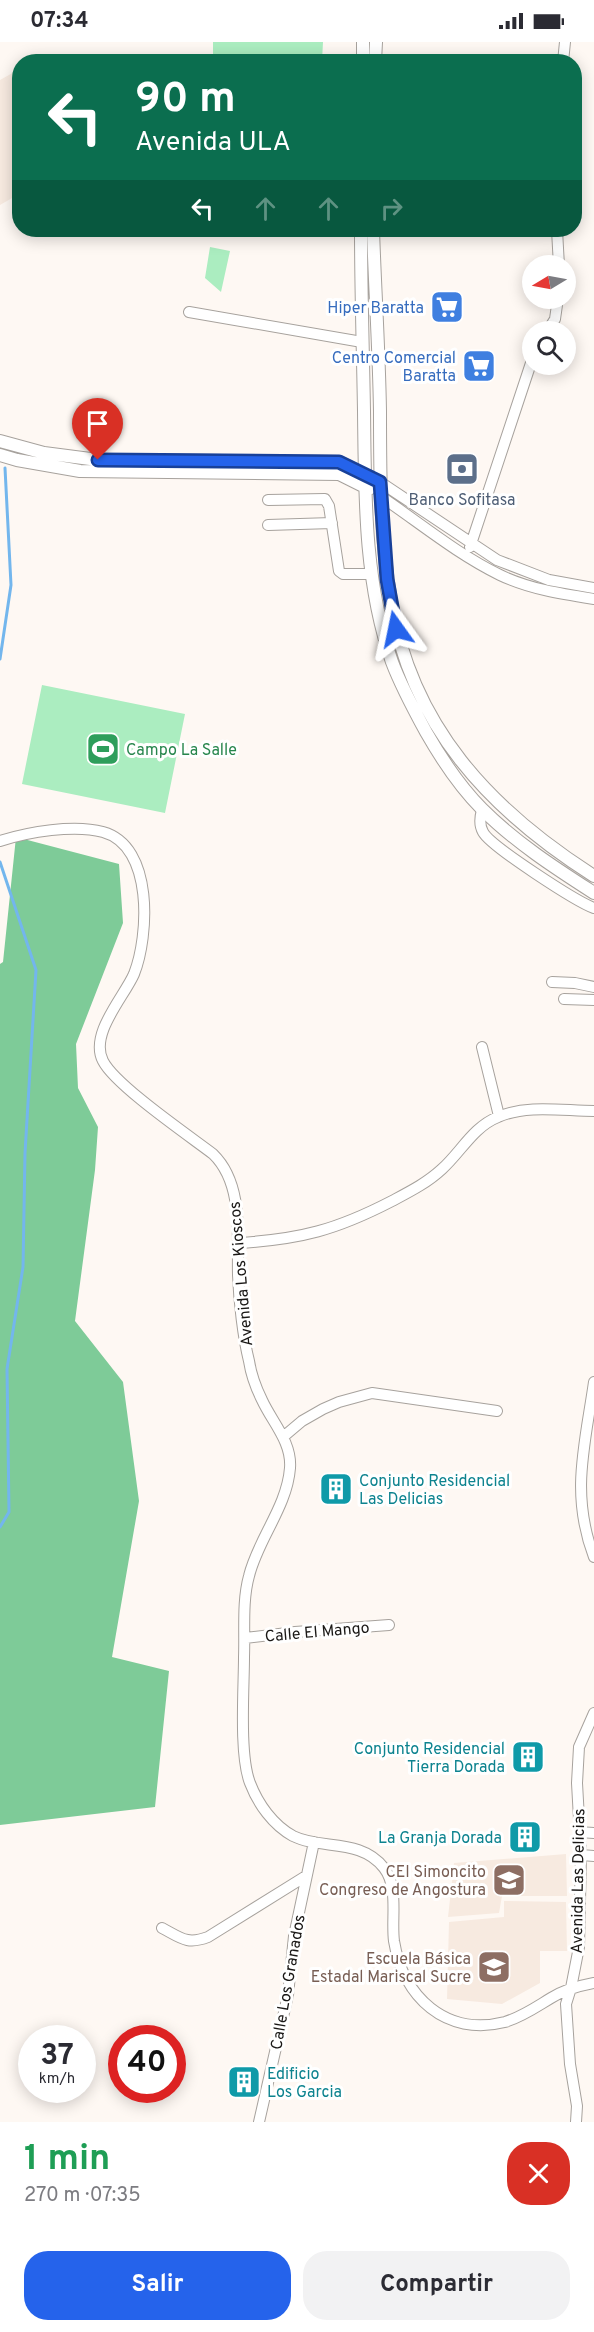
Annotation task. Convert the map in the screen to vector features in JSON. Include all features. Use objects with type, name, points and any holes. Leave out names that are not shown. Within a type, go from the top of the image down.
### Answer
[{"type":"street","points":[[361,237],[364,479],[372,574],[393,663],[411,705],[438,754],[482,810],[526,847],[594,893]]},
{"type":"street","points":[[373,237],[379,362],[380,496],[387,579],[396,629],[406,662],[442,736],[464,766],[501,806],[542,841],[594,876]]},
{"type":"street","points":[[557,237],[558,255]]},
{"type":"street","points":[[189,312],[362,342]]},
{"type":"street","points":[[466,556],[527,375]]},
{"type":"street","points":[[0,441],[44,453],[98,460],[339,462],[364,479],[380,496],[466,556],[502,575],[529,585],[594,599]]},
{"type":"street","points":[[0,455],[80,471],[339,474],[380,482],[497,560],[541,578],[594,588]]},
{"type":"street","points":[[267,500],[325,499],[329,506],[339,571],[343,574],[372,574]]},
{"type":"street","points":[[268,525],[332,523]]},
{"type":"street","points":[[482,810],[480,825],[488,839],[563,892],[594,908]]},
{"type":"street","name":"Avenida Los Kioscos","points":[[0,841],[58,830],[105,832],[123,844],[134,861],[143,885],[145,911],[140,951],[134,974],[109,1018],[99,1048],[103,1060],[114,1074],[223,1164],[230,1178],[239,1243],[238,1276],[249,1362],[261,1398],[283,1437],[290,1456],[288,1483],[248,1576],[245,1638],[246,1766],[249,1781],[264,1811],[294,1836],[314,1842],[335,1844],[366,1854],[376,1859],[386,1870],[392,1895],[394,1941],[400,1963],[408,1984],[420,2001],[437,2014],[460,2022],[483,2025],[505,2022],[571,1988],[594,1983]]},
{"type":"street","points":[[552,982],[594,987]]},
{"type":"street","points":[[564,999],[594,1000]]},
{"type":"street","points":[[482,1047],[499,1116]]},
{"type":"street","points":[[239,1243],[278,1241],[310,1235],[364,1215],[414,1190],[442,1169],[474,1134],[499,1116],[537,1110],[594,1111]]},
{"type":"street","points":[[594,1382],[585,1437],[580,1490],[584,1519],[594,1557]]},
{"type":"street","points":[[283,1437],[302,1421],[339,1402],[372,1393],[497,1411]]},
{"type":"street","name":"Calle El Mango","points":[[245,1638],[389,1625]]},
{"type":"street","name":"Avenida Las Delicias","points":[[576,2122],[577,2106],[566,2004],[579,1947],[580,1855],[577,1783],[579,1747],[594,1713]]},
{"type":"street","points":[[579,1832],[594,1833]]},
{"type":"street","name":"Calle Los Granados","points":[[259,2122],[288,1995],[294,1936],[314,1842]]},
{"type":"street","points":[[580,1855],[594,1857]]},
{"type":"street","points":[[162,1928],[186,1941],[208,1937],[306,1876]]},
{"type":"shaded area","points":[[12,73],[12,198],[0,205],[0,80]]},
{"type":"shaded area","name":"CEI Simoncito Congreso de Angostura","points":[[566,1854],[567,1896],[502,1896],[499,1913],[448,1917],[454,1863]]},
{"type":"shaded area","name":"Escuela Básica Estadal Mariscal Sucre","points":[[504,1901],[566,1902],[567,1951],[540,1951],[540,1983],[502,2004],[447,1999],[449,1922],[504,1917]]},
{"type":"green space","points":[[213,42],[323,42],[322,54],[213,54]]},
{"type":"green space","points":[[210,247],[230,251],[221,292],[205,278]]},
{"type":"green space","name":"Campo La Salle","points":[[42,685],[185,714],[165,813],[22,784]]},
{"type":"green space","points":[[16,837],[119,864],[123,923],[76,1044],[78,1088],[98,1127],[95,1170],[75,1321],[123,1382],[139,1501],[112,1657],[169,1671],[155,1807],[0,1825],[0,964],[3,962]]},
{"type":"waterway","points":[[0,659],[11,585],[5,468]]},
{"type":"waterway","points":[[0,862],[36,970],[25,1153],[23,1267],[7,1369],[9,1512],[0,1527]]},
{"type":"place","name":"Hiper Baratta","points":[[447,307]]},
{"type":"place","name":"Centro Comercial Baratta","points":[[479,366]]},
{"type":"place","name":"Banco Sofitasa","points":[[462,469]]},
{"type":"place","name":"Campo La Salle","points":[[103,749]]},
{"type":"place","name":"Conjunto Residencial Las Delicias","points":[[336,1489]]},
{"type":"place","name":"Conjunto Residencial Tierra Dorada","points":[[528,1757]]},
{"type":"place","name":"La Granja Dorada","points":[[525,1837]]},
{"type":"place","name":"CEI Simoncito Congreso de Angostura","points":[[509,1880]]},
{"type":"place","name":"Escuela Básica Estadal Mariscal Sucre","points":[[494,1967]]},
{"type":"place","name":"Edificio Los Garcia","points":[[244,2082]]},
{"type":"route","points":[[98,460],[339,462],[380,482],[387,579],[396,629]]}]
